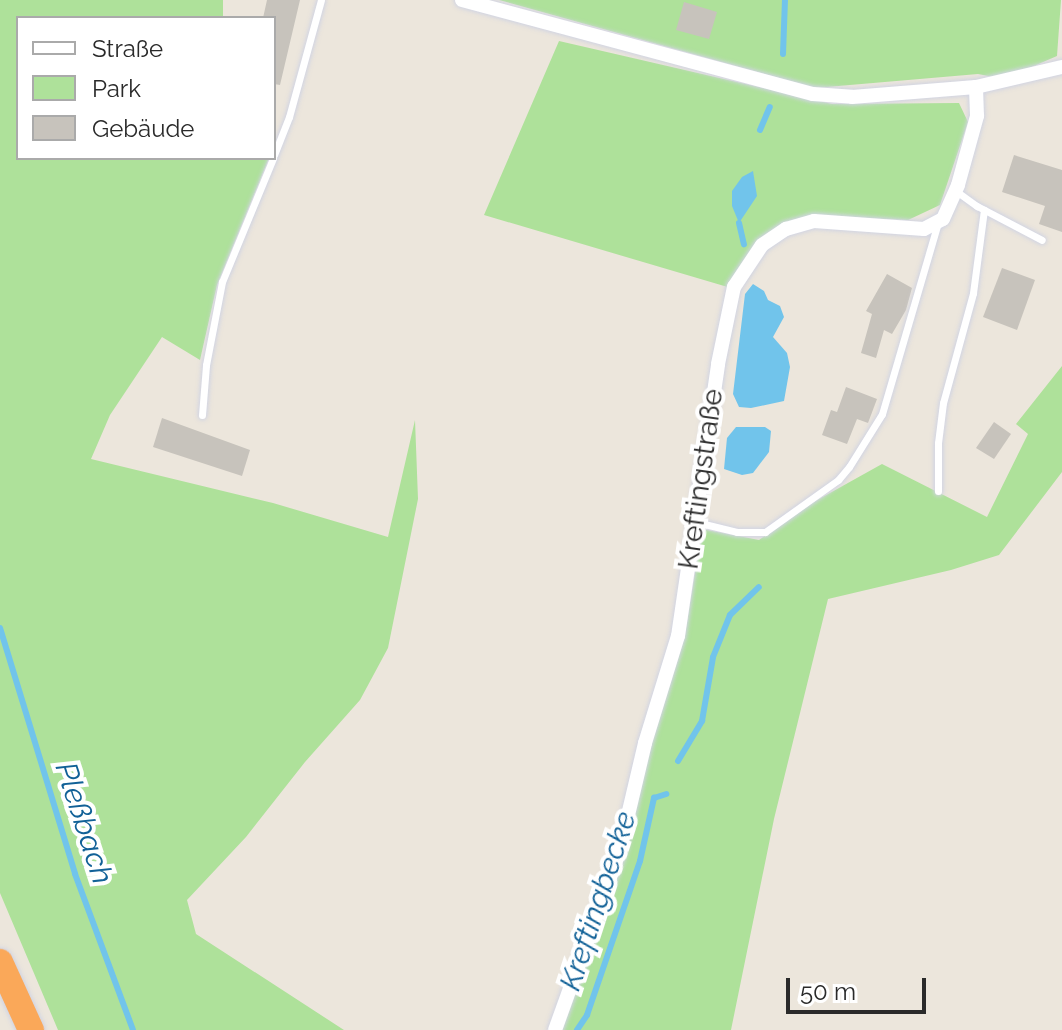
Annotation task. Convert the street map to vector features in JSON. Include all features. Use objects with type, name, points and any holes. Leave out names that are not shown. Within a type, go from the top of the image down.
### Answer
[{"type":"highway","points":[[0,962],[31,1030]]},
{"type":"street","points":[[462,0],[813,94],[852,97],[976,87],[1062,67]]},
{"type":"street","points":[[938,221],[956,191],[977,116],[976,87]]},
{"type":"street","name":"Kreftingstraße","points":[[555,1030],[620,849],[645,743],[678,636],[718,364],[734,287],[762,245],[786,229],[814,221],[924,229],[938,221]]},
{"type":"lane","points":[[276,149],[289,117],[321,0]]},
{"type":"lane","points":[[202,415],[206,365],[222,282],[271,160]]},
{"type":"lane","points":[[956,191],[984,210],[1042,240]]},
{"type":"lane","points":[[938,491],[938,443],[943,403],[973,293],[984,210]]},
{"type":"lane","points":[[695,521],[737,532],[765,532],[838,480],[849,467],[882,414],[938,221]]},
{"type":"green space","points":[[0,0],[223,0],[223,16],[16,16],[16,160],[268,160],[217,285],[200,360],[162,337],[110,415],[91,459],[273,503],[388,537],[415,420],[418,499],[388,648],[360,700],[305,762],[246,837],[187,900],[196,934],[344,1030],[58,1030],[0,893]]},
{"type":"green space","points":[[499,0],[1061,0],[1057,56],[1004,79],[978,74],[815,88]]},
{"type":"green space","points":[[559,41],[832,104],[959,103],[968,122],[940,205],[908,220],[814,216],[787,225],[731,288],[484,215]]},
{"type":"green space","points":[[1062,366],[1062,472],[999,555],[951,570],[828,599],[774,819],[731,1030],[561,1030],[685,635],[702,529],[759,540],[812,503],[882,464],[987,517],[1028,434],[1016,424]]},
{"type":"water","points":[[753,171],[757,196],[739,223],[732,206],[732,191],[742,177]]},
{"type":"water","points":[[753,284],[764,291],[768,300],[780,306],[784,317],[773,337],[787,353],[790,367],[784,401],[751,408],[739,407],[733,394],[745,294]]},
{"type":"water","points":[[736,427],[765,427],[771,431],[769,452],[753,473],[742,475],[724,469],[727,438]]},
{"type":"building","points":[[267,0],[300,0],[280,85],[276,84],[276,16],[263,16]]},
{"type":"building","points":[[684,2],[717,12],[709,39],[676,30]]},
{"type":"building","points":[[1014,155],[1062,170],[1062,232],[1039,224],[1045,206],[1002,192]]},
{"type":"building","points":[[1002,268],[1035,280],[1017,330],[983,317]]},
{"type":"building","points":[[887,274],[912,288],[906,310],[892,334],[884,330],[876,358],[861,353],[872,314],[866,311]]},
{"type":"building","points":[[846,387],[877,399],[868,423],[857,419],[847,444],[822,435],[831,410],[837,412]]},
{"type":"building","points":[[162,418],[250,450],[242,476],[153,447]]},
{"type":"building","points":[[994,422],[1011,434],[994,459],[976,448]]},
{"type":"waterway","name":"Kreftingbecke","points":[[783,54],[785,0]]},
{"type":"waterway","name":"Kreftingbecke","points":[[760,130],[770,107]]},
{"type":"waterway","name":"Kreftingbecke","points":[[739,223],[744,244]]},
{"type":"waterway","name":"Kreftingbecke","points":[[678,761],[702,721],[713,657],[730,615],[759,587]]},
{"type":"waterway","name":"Pleßbach","points":[[0,628],[75,874],[133,1030]]},
{"type":"waterway","name":"Kreftingbecke","points":[[577,1030],[587,1015],[640,861],[654,798],[666,794]]}]
